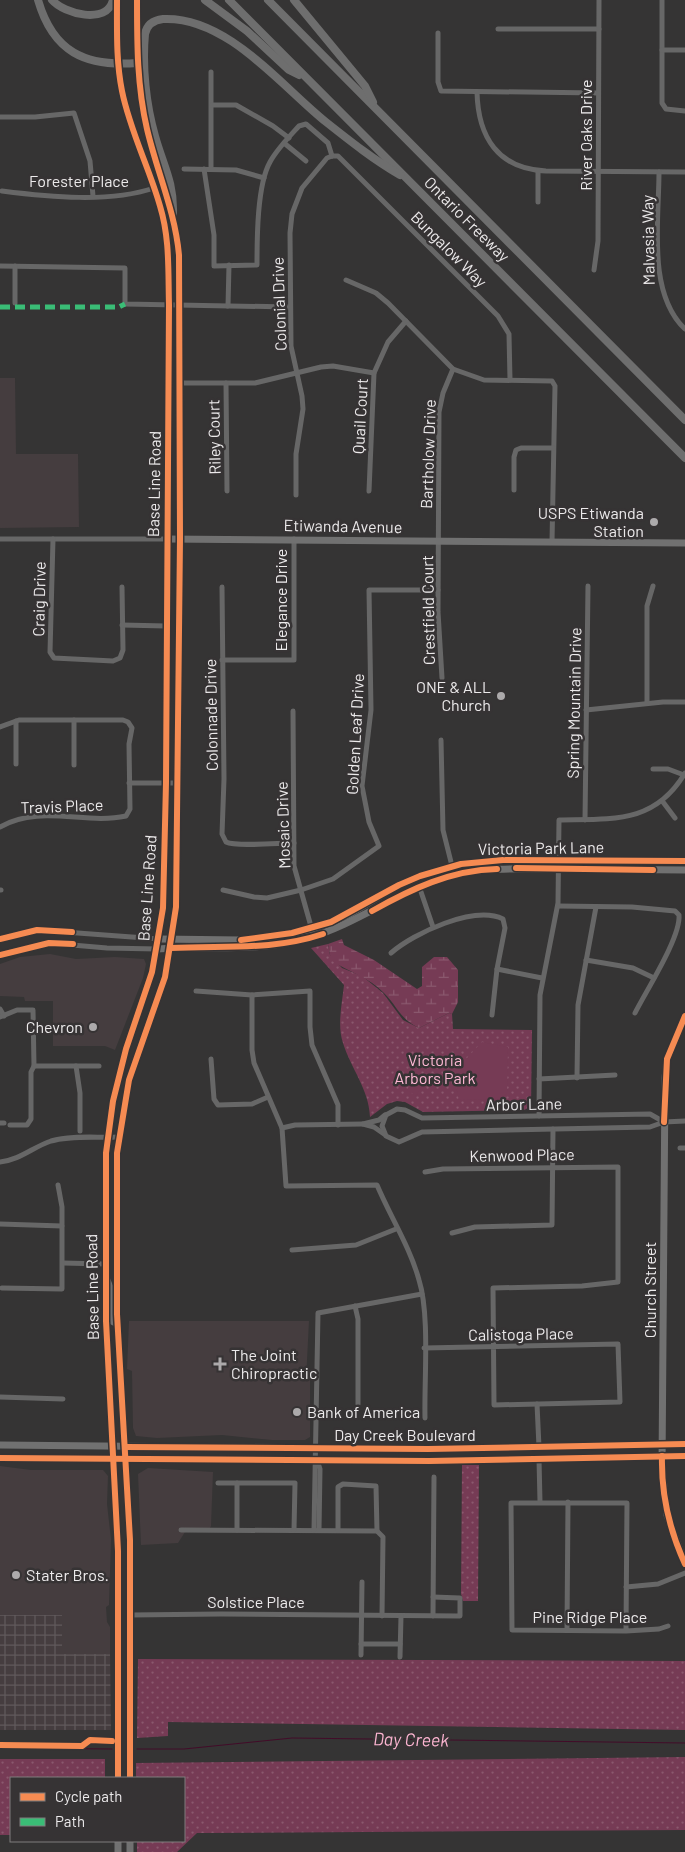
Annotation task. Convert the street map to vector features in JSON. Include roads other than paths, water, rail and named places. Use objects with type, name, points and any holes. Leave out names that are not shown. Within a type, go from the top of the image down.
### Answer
[{"type":"highway","points":[[38,0],[48,27],[64,46],[78,56],[90,60],[118,64],[137,63]]},
{"type":"highway","points":[[52,0],[66,10],[97,15],[108,10],[113,0]]},
{"type":"highway","points":[[206,0],[247,31],[289,70],[305,77]]},
{"type":"highway","name":"Ontario Freeway","points":[[229,0],[685,458]]},
{"type":"highway","name":"Ontario Freeway","points":[[268,0],[685,420]]},
{"type":"highway","points":[[294,0],[365,86],[374,107]]},
{"type":"highway","points":[[173,213],[174,193],[154,134],[147,94],[146,32],[151,22],[161,19],[196,23],[230,40],[331,126],[380,164],[409,180]]},
{"type":"main road","name":"Base Line Road","points":[[118,0],[118,64],[127,112],[154,188],[167,242],[169,304],[164,889],[157,949],[145,995],[122,1065],[107,1138],[105,1275],[118,1551],[118,1777]]},
{"type":"main road","name":"Base Line Road","points":[[130,1777],[130,1616],[127,1460],[118,1324],[118,1137],[131,1072],[160,996],[173,939],[178,886],[177,783],[180,539],[179,255],[173,213],[148,132],[137,63],[137,0]]},
{"type":"main road","name":"Etiwanda Avenue","points":[[167,539],[685,543]]},
{"type":"main road","name":"Victoria Park Lane","points":[[159,939],[257,938],[312,928],[348,915],[399,885],[452,866],[503,860],[685,860]]},
{"type":"main road","name":"Victoria Park Lane","points":[[157,949],[251,947],[284,944],[343,926],[419,886],[455,875],[491,869],[685,870]]},
{"type":"main road","name":"Church Street","points":[[685,1016],[667,1059],[664,1122],[662,1456],[663,1491],[667,1515],[685,1564]]},
{"type":"main road","points":[[105,1275],[111,1290],[112,1321],[118,1324]]},
{"type":"main road","name":"Day Creek Boulevard","points":[[0,1445],[428,1449],[685,1444]]},
{"type":"main road","name":"Day Creek Boulevard","points":[[0,1458],[429,1461],[685,1456]]},
{"type":"street","name":"River Oaks Drive","points":[[594,270],[598,241],[599,0]]},
{"type":"street","points":[[662,0],[662,103],[664,108],[685,111]]},
{"type":"street","points":[[498,29],[598,29]]},
{"type":"street","points":[[438,33],[438,82],[441,91],[598,93]]},
{"type":"street","points":[[662,50],[685,50]]},
{"type":"street","points":[[212,72],[212,169]]},
{"type":"street","points":[[477,92],[480,122],[490,143],[510,162],[538,171],[685,172]]},
{"type":"street","points":[[212,105],[236,105],[273,126],[289,138]]},
{"type":"street","points":[[0,117],[35,117],[74,112],[92,170],[93,196]]},
{"type":"street","points":[[204,169],[214,235],[214,266],[257,266],[258,224],[264,178],[270,163],[299,126],[306,124],[328,143],[332,156]]},
{"type":"street","points":[[284,143],[306,162]]},
{"type":"street","name":"Colonial Drive","points":[[296,495],[296,454],[303,409],[291,346],[290,233],[296,200],[308,180],[327,158],[332,156]]},
{"type":"street","name":"Bungalow Way","points":[[332,156],[338,156],[498,316],[509,334],[510,380]]},
{"type":"street","points":[[184,169],[236,170],[264,178]]},
{"type":"street","points":[[538,171],[538,202]]},
{"type":"street","name":"Malvasia Way","points":[[660,172],[660,285],[668,308],[685,330]]},
{"type":"street","name":"Forester Place","points":[[2,191],[93,196],[128,195],[154,188]]},
{"type":"street","points":[[228,306],[229,265]]},
{"type":"street","points":[[0,266],[125,268],[125,304],[290,307]]},
{"type":"street","points":[[16,266],[16,303]]},
{"type":"street","points":[[346,280],[376,293],[453,369],[484,380],[552,381],[554,386],[552,542]]},
{"type":"street","name":"Quail Court","points":[[370,491],[374,373],[388,342],[406,321]]},
{"type":"street","points":[[179,383],[261,382],[333,366],[374,373]]},
{"type":"street","name":"Bartholow Drive","points":[[438,541],[440,412],[443,393],[453,369]]},
{"type":"street","name":"Riley Court","points":[[226,383],[227,490]]},
{"type":"street","points":[[514,490],[514,457],[516,450],[521,448],[553,448]]},
{"type":"street","name":"Etiwanda Avenue","points":[[0,539],[167,539]]},
{"type":"street","name":"Craig Drive","points":[[53,539],[50,652],[54,658],[113,661],[120,658],[123,650],[122,625]]},
{"type":"street","name":"Elegance Drive","points":[[222,660],[294,660],[294,539]]},
{"type":"street","name":"Crestfield Court","points":[[438,541],[442,678]]},
{"type":"street","name":"Spring Mountain Drive","points":[[585,820],[588,586]]},
{"type":"street","points":[[647,703],[647,606],[653,586]]},
{"type":"street","points":[[122,587],[122,625],[166,626]]},
{"type":"street","name":"Colonnade Drive","points":[[222,587],[224,780],[222,834],[226,842],[233,845],[244,843],[294,843]]},
{"type":"street","name":"Golden Leaf Drive","points":[[300,890],[333,879],[379,846],[369,822],[362,786],[372,710],[368,590],[438,590]]},
{"type":"street","points":[[586,710],[647,703],[685,702]]},
{"type":"street","name":"Mosaic Drive","points":[[293,711],[294,866],[314,936]]},
{"type":"street","points":[[74,720],[74,765]]},
{"type":"street","points":[[0,727],[16,721],[123,720],[128,722],[132,728],[129,744],[129,783],[177,783]]},
{"type":"street","points":[[16,721],[16,764]]},
{"type":"street","points":[[440,740],[443,830],[452,866]]},
{"type":"street","points":[[539,1116],[540,1004],[542,978],[558,906],[560,820],[620,819],[640,814],[663,802],[684,774],[668,769],[653,769]]},
{"type":"street","name":"Travis Place","points":[[0,827],[13,820],[39,816],[126,816],[130,809],[129,783]]},
{"type":"street","points":[[663,802],[675,818]]},
{"type":"street","points":[[419,886],[432,927]]},
{"type":"street","points":[[223,890],[254,898],[268,898],[300,890]]},
{"type":"street","points":[[558,906],[669,910],[679,915],[677,930],[635,1013]]},
{"type":"street","points":[[577,1078],[578,1005],[596,907]]},
{"type":"street","points":[[391,953],[415,936],[432,927],[470,917],[499,917],[505,921],[492,1015]]},
{"type":"street","name":"Victoria Park Lane","points":[[0,940],[37,930],[159,939]]},
{"type":"street","name":"Victoria Park Lane","points":[[0,955],[49,943],[107,948],[157,949]]},
{"type":"street","points":[[586,960],[633,968],[654,978]]},
{"type":"street","points":[[497,969],[542,978]]},
{"type":"street","points":[[196,991],[252,995],[310,991],[312,1045],[338,1106],[338,1125]]},
{"type":"street","points":[[252,995],[252,1050],[254,1063],[282,1128],[286,1186],[377,1185],[411,1258],[420,1281],[422,1294],[425,1418]]},
{"type":"street","points":[[0,1009],[2,1016],[0,1021]]},
{"type":"street","points":[[2,1016],[17,1010],[33,1010],[34,1066],[32,1072],[31,1119],[27,1124],[4,1124]]},
{"type":"street","points":[[211,1059],[215,1080],[214,1099],[218,1105],[252,1104],[268,1097]]},
{"type":"street","points":[[34,1066],[99,1066]]},
{"type":"street","points":[[76,1066],[80,1093],[80,1131]]},
{"type":"street","points":[[539,1079],[615,1075]]},
{"type":"street","name":"Arbor Lane","points":[[282,1128],[296,1125],[363,1124],[379,1120],[392,1110],[401,1109],[422,1118],[650,1114],[664,1122]]},
{"type":"street","points":[[386,1115],[382,1126],[386,1136]]},
{"type":"street","name":"Arbor Lane","points":[[363,1124],[378,1130],[392,1141],[402,1142],[422,1132],[652,1127],[664,1122],[685,1121]]},
{"type":"street","points":[[452,1233],[475,1227],[552,1225],[553,1129]]},
{"type":"street","points":[[0,1162],[24,1156],[41,1145],[60,1139],[118,1137]]},
{"type":"street","name":"Kenwood Place","points":[[425,1172],[443,1169],[618,1167],[618,1282],[582,1286],[493,1288],[494,1347]]},
{"type":"street","points":[[2,1288],[62,1289],[62,1207],[58,1185]]},
{"type":"street","points":[[0,1224],[62,1226]]},
{"type":"street","points":[[292,1250],[356,1244],[396,1229]]},
{"type":"street","points":[[63,1263],[105,1264]]},
{"type":"street","points":[[316,1530],[318,1313],[422,1294]]},
{"type":"street","points":[[355,1306],[358,1319],[358,1404]]},
{"type":"street","name":"Calistoga Place","points":[[424,1348],[618,1344],[620,1402],[537,1404]]},
{"type":"street","points":[[494,1347],[494,1405],[537,1404],[539,1447]]},
{"type":"street","points":[[0,1397],[63,1399]]},
{"type":"street","points":[[539,1459],[540,1502],[627,1503],[626,1631]]},
{"type":"street","points":[[433,1616],[434,1477]]},
{"type":"street","points":[[218,1483],[295,1483],[294,1530]]},
{"type":"street","points":[[237,1483],[237,1530]]},
{"type":"street","points":[[338,1530],[338,1487],[343,1484],[376,1486],[377,1530],[383,1538],[382,1616]]},
{"type":"street","name":"Pine Ridge Place","points":[[540,1502],[511,1503],[512,1630],[626,1631],[660,1629],[668,1626]]},
{"type":"street","points":[[567,1630],[568,1502]]},
{"type":"street","points":[[181,1530],[377,1530]]},
{"type":"street","points":[[626,1587],[658,1584],[685,1573]]},
{"type":"street","points":[[361,1655],[362,1582]]},
{"type":"street","name":"Solstice Place","points":[[130,1616],[214,1614],[460,1616],[460,1598],[433,1597]]},
{"type":"street","points":[[400,1657],[401,1616]]},
{"type":"street","points":[[361,1644],[400,1644]]},
{"type":"waterway","name":"Day Creek","points":[[137,1749],[184,1749],[292,1738],[685,1743]]},
{"type":"waterway","name":"Day Creek","points":[[0,1748],[112,1749]]},
{"type":"place","name":"USPS Etiwanda Station","points":[[654,522]]},
{"type":"place","name":"ONE & ALL Church","points":[[501,696]]},
{"type":"place","name":"Chevron","points":[[93,1027]]},
{"type":"place","name":"The Joint Chiropractic","points":[[220,1364]]},
{"type":"place","name":"Bank of America","points":[[297,1412]]},
{"type":"place","name":"Stater Bros.","points":[[16,1575]]},
{"type":"park label","name":"Victoria Arbors Park","points":[[435,1069]]}]
